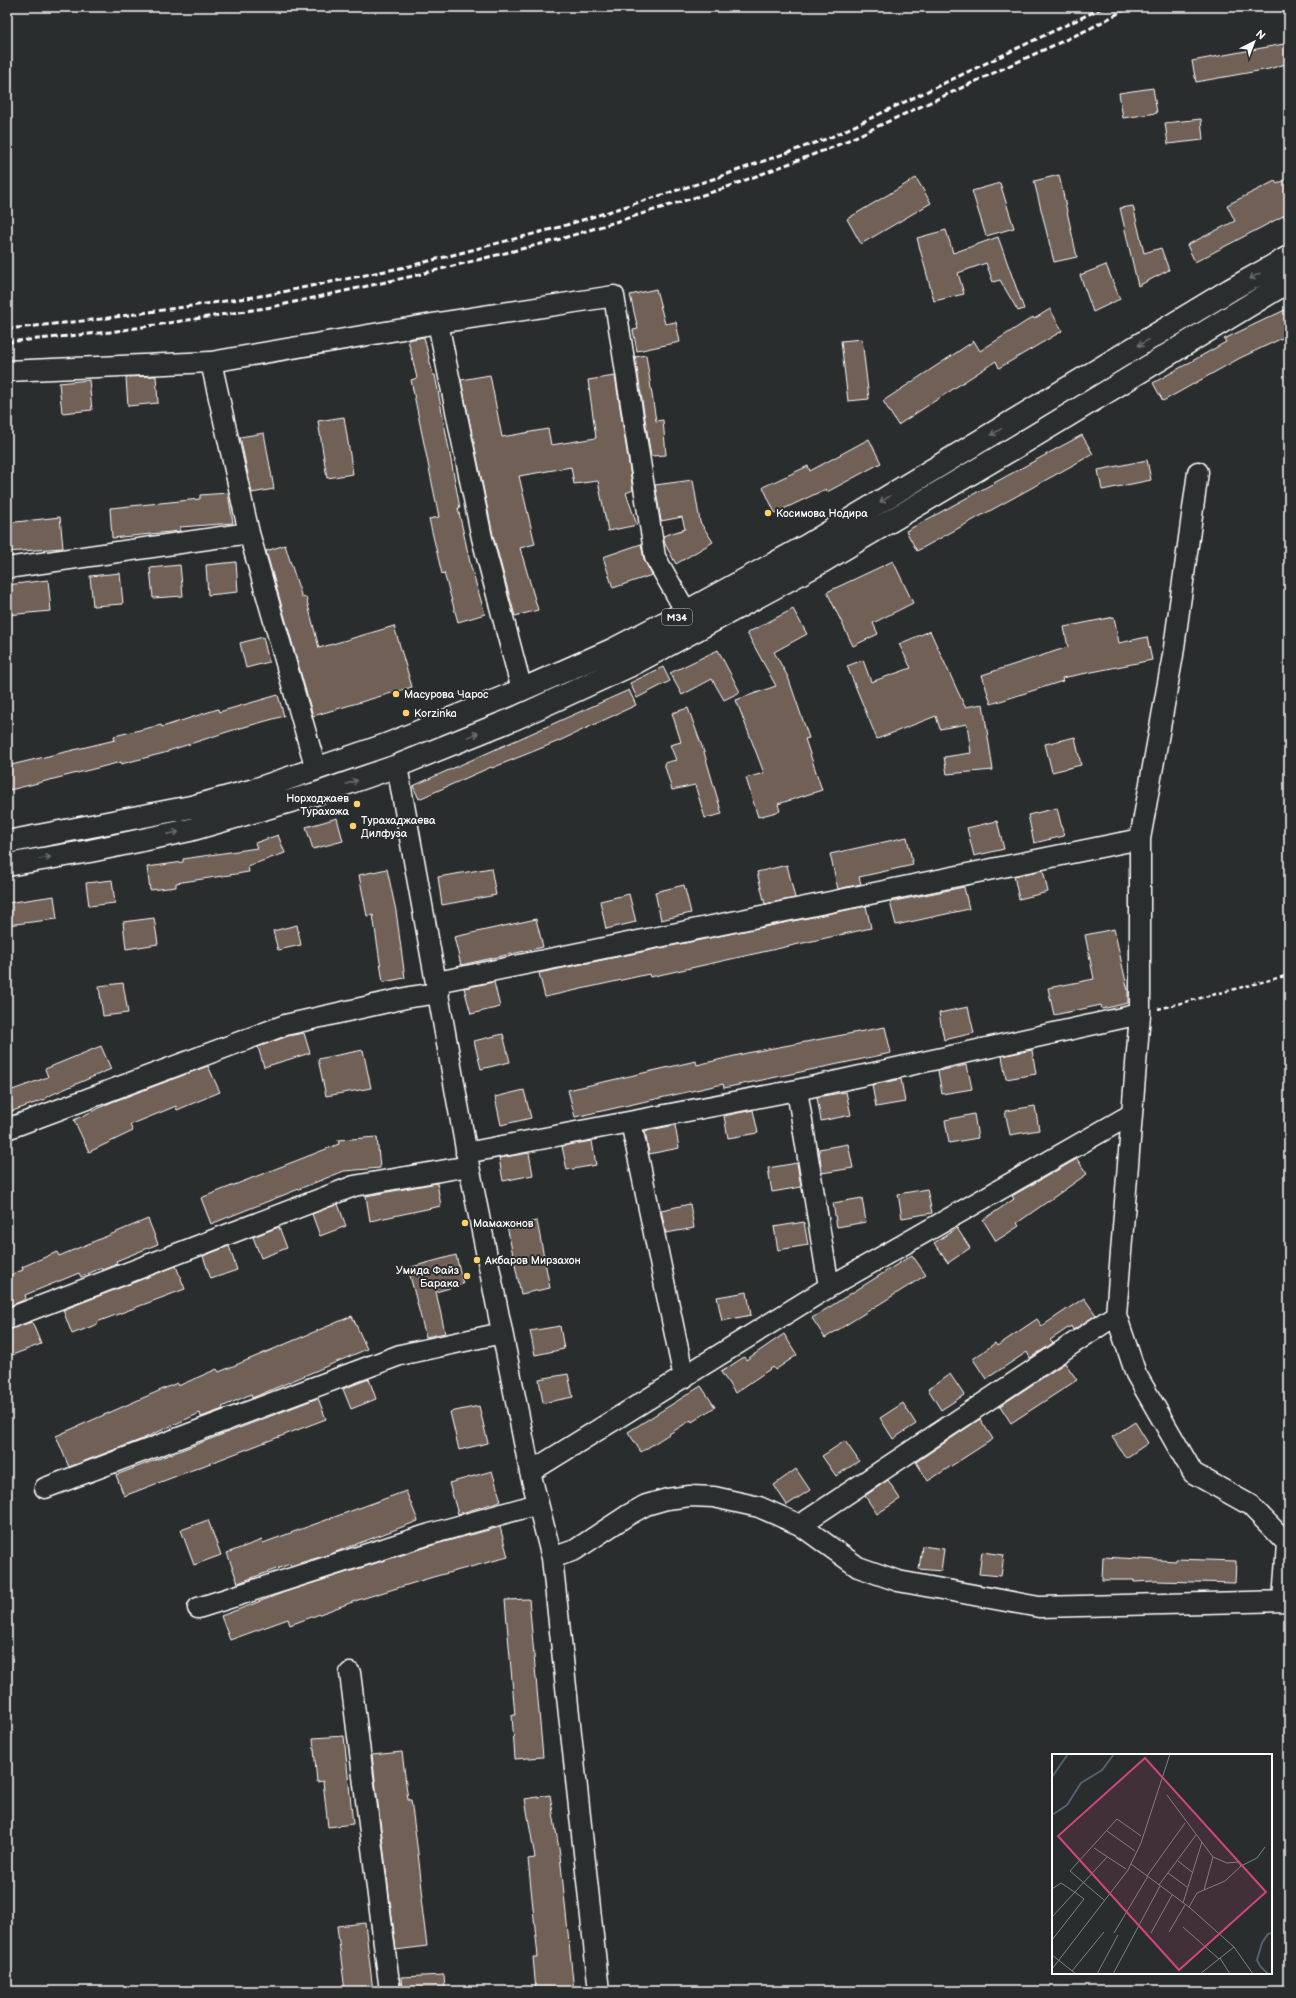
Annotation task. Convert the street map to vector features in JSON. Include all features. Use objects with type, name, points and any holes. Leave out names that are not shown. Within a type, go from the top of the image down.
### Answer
[{"type":"main road","name":"M34","points":[[7,842],[191,807],[254,790],[386,745],[522,690],[612,650],[686,612],[808,545],[1230,290],[1289,257]]},
{"type":"main road","name":"M34","points":[[7,865],[90,851],[222,822],[322,792],[397,766],[516,718],[629,666],[818,564],[1034,436],[1289,281]]},
{"type":"main road","points":[[1022,416],[1034,436]]},
{"type":"main road","points":[[808,545],[818,564]]},
{"type":"street","points":[[7,372],[211,362],[438,323],[614,296],[655,557],[686,612]]},
{"type":"street","points":[[438,323],[482,538],[522,690]]},
{"type":"street","points":[[211,362],[249,533],[316,769]]},
{"type":"street","points":[[552,1558],[575,1550],[634,1512],[667,1499],[690,1496],[714,1497],[759,1507],[800,1525],[858,1567],[892,1578],[1039,1607],[1286,1602],[1287,1543],[1250,1505],[1193,1473],[1136,1374],[1116,1315],[1140,1014],[1140,839],[1173,655],[1198,472]]},
{"type":"street","points":[[7,568],[249,533]]},
{"type":"street","points":[[397,766],[438,988],[467,1160],[530,1472],[552,1558],[599,1991]]},
{"type":"street","points":[[7,1129],[285,1025],[410,997],[438,988],[1140,839]]},
{"type":"street","points":[[7,1319],[354,1186],[631,1122],[797,1090],[1140,1014]]},
{"type":"street","points":[[797,1090],[829,1287]]},
{"type":"street","points":[[530,1472],[829,1287],[1132,1114]]},
{"type":"street","points":[[631,1122],[684,1378]]},
{"type":"street","points":[[800,1525],[1116,1315]]},
{"type":"street","points":[[45,1488],[400,1355],[502,1333]]},
{"type":"street","points":[[198,1608],[430,1534],[538,1504]]},
{"type":"street","points":[[350,1673],[390,1991]]},
{"type":"path","points":[[1140,1014],[1289,975]]},
{"type":"building","points":[[1289,43],[1289,63],[1269,69],[1196,82],[1192,61]]},
{"type":"building","points":[[1153,88],[1157,113],[1123,118],[1119,93]]},
{"type":"building","points":[[1201,119],[1203,140],[1168,144],[1165,123]]},
{"type":"building","points":[[1059,175],[1077,257],[1054,262],[1034,181]]},
{"type":"building","points":[[916,178],[931,203],[861,244],[847,219]]},
{"type":"building","points":[[1289,178],[1289,213],[1195,262],[1187,245],[1235,221],[1227,205],[1275,181],[1277,184]]},
{"type":"building","points":[[1000,183],[1014,228],[986,236],[972,191]]},
{"type":"building","points":[[1133,206],[1144,253],[1161,248],[1169,270],[1138,286],[1120,208]]},
{"type":"building","points":[[946,230],[953,253],[998,237],[1024,309],[1018,311],[1000,280],[993,282],[986,263],[958,273],[964,294],[934,301],[917,238]]},
{"type":"building","points":[[1106,265],[1120,299],[1093,312],[1080,275]]},
{"type":"building","points":[[656,289],[665,324],[676,322],[680,342],[637,351],[633,330],[638,329],[630,295]]},
{"type":"building","points":[[1289,308],[1289,335],[1240,358],[1163,401],[1153,383],[1226,342],[1224,339]]},
{"type":"building","points":[[1050,309],[1062,331],[999,368],[996,361],[898,425],[883,401],[974,341],[980,351],[1033,317],[1034,319]]},
{"type":"building","points":[[424,337],[433,375],[435,375],[460,508],[458,508],[471,567],[485,614],[458,622],[444,573],[442,574],[429,519],[439,517],[411,380],[417,378],[408,340]]},
{"type":"building","points":[[862,339],[869,399],[848,401],[841,341]]},
{"type":"building","points":[[646,355],[656,421],[663,420],[666,455],[651,456],[635,357]]},
{"type":"building","points":[[490,375],[502,437],[548,429],[551,445],[596,438],[588,380],[615,376],[633,490],[626,493],[637,525],[608,531],[598,481],[574,484],[571,467],[519,476],[535,544],[520,548],[538,610],[515,616],[493,535],[461,380]]},
{"type":"building","points":[[156,376],[158,403],[128,406],[126,377]]},
{"type":"building","points":[[89,380],[92,410],[62,413],[59,383]]},
{"type":"building","points":[[344,417],[353,474],[327,478],[318,421]]},
{"type":"building","points":[[264,433],[274,489],[252,493],[240,437]]},
{"type":"building","points":[[1082,435],[1093,454],[917,551],[906,531]]},
{"type":"building","points":[[869,439],[881,463],[827,492],[826,489],[775,513],[763,487],[808,466],[810,471]]},
{"type":"building","points":[[1147,460],[1151,480],[1102,490],[1098,470]]},
{"type":"building","points":[[693,480],[700,522],[713,542],[676,564],[665,544],[663,536],[685,529],[682,517],[661,521],[655,485]]},
{"type":"building","points":[[228,493],[233,523],[180,527],[180,531],[112,538],[110,508],[200,499],[200,495]]},
{"type":"building","points":[[60,517],[63,548],[7,552],[7,523]]},
{"type":"building","points":[[641,544],[644,559],[652,575],[613,588],[603,557]]},
{"type":"building","points":[[285,545],[302,598],[306,597],[319,648],[394,626],[412,687],[313,716],[266,551]]},
{"type":"building","points":[[893,561],[913,603],[873,623],[878,634],[853,646],[827,592]]},
{"type":"building","points":[[236,562],[238,592],[208,595],[206,565]]},
{"type":"building","points":[[180,565],[183,596],[153,598],[150,568]]},
{"type":"building","points":[[120,573],[123,604],[93,606],[90,576]]},
{"type":"building","points":[[48,580],[51,611],[7,615],[7,585]]},
{"type":"building","points":[[793,609],[807,634],[774,652],[788,677],[809,738],[805,739],[822,790],[778,804],[780,811],[758,817],[746,778],[764,773],[736,700],[776,686],[747,633]]},
{"type":"building","points":[[1114,617],[1119,643],[1147,637],[1152,660],[1062,678],[1063,681],[991,704],[982,675],[1068,647],[1064,627]]},
{"type":"building","points":[[930,631],[965,707],[983,704],[993,770],[947,774],[944,757],[971,753],[967,724],[940,729],[936,716],[877,739],[847,666],[863,660],[871,682],[911,668],[899,644]]},
{"type":"building","points":[[263,637],[269,662],[246,668],[240,643]]},
{"type":"building","points":[[718,650],[740,692],[724,700],[712,679],[682,695],[670,673]]},
{"type":"building","points":[[663,667],[670,681],[637,698],[630,683]]},
{"type":"building","points":[[629,690],[636,705],[559,741],[492,768],[491,767],[419,799],[413,786]]},
{"type":"building","points":[[278,695],[284,716],[230,731],[168,752],[121,764],[121,762],[10,790],[7,779],[7,766],[115,740],[114,736],[161,725],[162,727],[218,709],[219,712]]},
{"type":"building","points":[[688,708],[704,752],[722,814],[705,818],[695,785],[672,790],[664,763],[676,760],[670,745],[681,742],[672,713]]},
{"type":"building","points":[[1075,737],[1081,765],[1052,772],[1045,744]]},
{"type":"building","points":[[1057,808],[1064,836],[1034,843],[1028,815]]},
{"type":"building","points":[[337,818],[343,841],[313,849],[306,827]]},
{"type":"building","points":[[997,821],[1004,849],[974,856],[967,828]]},
{"type":"building","points":[[278,835],[285,853],[248,866],[249,872],[176,883],[176,887],[150,890],[147,867],[183,862],[183,859],[257,848],[255,843]]},
{"type":"building","points":[[907,837],[913,865],[859,877],[861,884],[838,889],[830,854]]},
{"type":"building","points":[[787,865],[795,898],[765,904],[757,872]]},
{"type":"building","points":[[491,868],[496,895],[442,905],[438,877]]},
{"type":"building","points":[[387,869],[396,911],[405,978],[383,982],[373,915],[367,916],[359,875]]},
{"type":"building","points":[[1043,870],[1048,892],[1019,899],[1014,876]]},
{"type":"building","points":[[112,880],[115,903],[89,906],[86,883]]},
{"type":"building","points":[[684,885],[691,913],[661,920],[655,892]]},
{"type":"building","points":[[964,887],[969,909],[896,925],[890,902]]},
{"type":"building","points":[[629,894],[636,922],[606,929],[600,901]]},
{"type":"building","points":[[54,896],[57,919],[7,925],[7,903]]},
{"type":"building","points":[[866,906],[871,928],[650,977],[649,974],[545,997],[539,973]]},
{"type":"building","points":[[154,918],[158,944],[126,949],[123,922]]},
{"type":"building","points":[[536,919],[543,947],[461,965],[454,937]]},
{"type":"building","points":[[297,925],[301,945],[278,950],[273,931]]},
{"type":"building","points":[[1114,929],[1128,991],[1128,1003],[1102,1009],[1101,1005],[1054,1015],[1048,988],[1094,979],[1085,935]]},
{"type":"building","points":[[494,982],[500,1007],[471,1014],[464,988]]},
{"type":"building","points":[[123,983],[128,1013],[103,1016],[99,986]]},
{"type":"building","points":[[968,1007],[974,1033],[944,1040],[939,1013]]},
{"type":"building","points":[[885,1027],[891,1053],[724,1088],[723,1084],[575,1117],[568,1090],[696,1061],[697,1065],[747,1053]]},
{"type":"building","points":[[304,1033],[310,1053],[264,1067],[258,1047],[288,1036]]},
{"type":"building","points":[[503,1034],[510,1062],[481,1069],[474,1041]]},
{"type":"building","points":[[101,1046],[111,1069],[46,1097],[46,1099],[7,1113],[7,1092],[48,1077],[45,1069]]},
{"type":"building","points":[[363,1050],[371,1088],[326,1096],[318,1059]]},
{"type":"building","points":[[1032,1050],[1036,1074],[1006,1079],[1002,1056]]},
{"type":"building","points":[[967,1065],[972,1089],[942,1094],[938,1071]]},
{"type":"building","points":[[208,1066],[220,1092],[177,1110],[176,1106],[130,1125],[133,1131],[89,1152],[74,1120],[112,1102]]},
{"type":"building","points":[[901,1079],[905,1102],[876,1107],[872,1085]]},
{"type":"building","points":[[524,1090],[531,1118],[501,1125],[495,1097]]},
{"type":"building","points":[[846,1092],[851,1115],[821,1121],[817,1097]]},
{"type":"building","points":[[1035,1106],[1039,1130],[1010,1135],[1005,1111]]},
{"type":"building","points":[[753,1110],[758,1133],[728,1138],[724,1116]]},
{"type":"building","points":[[974,1114],[978,1138],[949,1143],[945,1120]]},
{"type":"building","points":[[675,1125],[679,1148],[649,1154],[645,1131]]},
{"type":"building","points":[[377,1137],[380,1168],[344,1171],[211,1224],[201,1198],[339,1144],[338,1140]]},
{"type":"building","points":[[592,1141],[596,1165],[567,1170],[562,1146]]},
{"type":"building","points":[[848,1144],[853,1168],[822,1173],[819,1149]]},
{"type":"building","points":[[529,1153],[533,1175],[503,1181],[499,1158]]},
{"type":"building","points":[[1077,1159],[1087,1174],[1017,1223],[1019,1226],[996,1241],[983,1220],[1014,1199],[1012,1196]]},
{"type":"building","points":[[797,1163],[801,1187],[772,1192],[768,1168]]},
{"type":"building","points":[[437,1183],[441,1206],[370,1221],[366,1196]]},
{"type":"building","points":[[927,1189],[932,1213],[902,1218],[898,1194]]},
{"type":"building","points":[[862,1198],[866,1222],[837,1227],[833,1203]]},
{"type":"building","points":[[338,1204],[346,1226],[320,1236],[312,1214]]},
{"type":"building","points":[[690,1204],[694,1228],[666,1233],[661,1210]]},
{"type":"building","points":[[148,1219],[158,1244],[116,1261],[117,1264],[102,1270],[101,1268],[81,1277],[79,1273],[25,1295],[26,1298],[24,1300],[7,1307],[7,1276],[23,1270],[22,1267],[57,1252],[59,1256]]},
{"type":"building","points":[[537,1221],[550,1288],[521,1294],[507,1226]]},
{"type":"building","points":[[804,1222],[808,1245],[778,1250],[774,1227]]},
{"type":"building","points":[[279,1227],[287,1248],[261,1258],[253,1237]]},
{"type":"building","points":[[957,1228],[970,1248],[948,1263],[934,1243]]},
{"type":"building","points":[[229,1246],[237,1270],[211,1279],[203,1256]]},
{"type":"building","points":[[456,1255],[463,1284],[436,1292],[445,1333],[426,1337],[408,1268]]},
{"type":"building","points":[[912,1255],[926,1275],[825,1338],[812,1318]]},
{"type":"building","points":[[176,1266],[185,1289],[97,1322],[98,1324],[72,1334],[63,1310]]},
{"type":"building","points":[[747,1292],[751,1315],[722,1321],[717,1297]]},
{"type":"building","points":[[1084,1298],[1096,1315],[1073,1330],[1071,1326],[1050,1340],[1053,1343],[1030,1358],[1027,1352],[986,1379],[973,1359],[995,1343],[997,1346],[1037,1319],[1042,1326]]},
{"type":"building","points":[[352,1316],[367,1349],[252,1398],[251,1394],[222,1407],[223,1409],[201,1417],[200,1413],[140,1440],[69,1467],[56,1436],[177,1383],[178,1386],[217,1369],[219,1372]]},
{"type":"building","points":[[32,1322],[41,1344],[7,1357],[7,1330]]},
{"type":"building","points":[[560,1326],[564,1349],[535,1355],[530,1331]]},
{"type":"building","points":[[784,1334],[797,1355],[775,1370],[773,1367],[735,1393],[721,1372],[744,1357],[746,1360]]},
{"type":"building","points":[[1065,1363],[1077,1380],[1011,1423],[1000,1406]]},
{"type":"building","points":[[568,1374],[573,1397],[543,1403],[539,1379]]},
{"type":"building","points":[[950,1374],[964,1395],[941,1410],[928,1389]]},
{"type":"building","points":[[369,1379],[376,1399],[351,1409],[343,1389]]},
{"type":"building","points":[[701,1386],[715,1407],[692,1422],[691,1420],[641,1452],[628,1432]]},
{"type":"building","points":[[318,1398],[326,1419],[124,1496],[116,1475]]},
{"type":"building","points":[[903,1403],[916,1424],[893,1439],[880,1418]]},
{"type":"building","points":[[479,1406],[488,1443],[459,1450],[450,1412]]},
{"type":"building","points":[[980,1419],[993,1439],[928,1481],[916,1462]]},
{"type":"building","points":[[1135,1422],[1148,1443],[1126,1458],[1112,1437]]},
{"type":"building","points":[[845,1441],[859,1461],[836,1476],[822,1456]]},
{"type":"building","points":[[796,1469],[810,1490],[787,1505],[774,1485]]},
{"type":"building","points":[[492,1471],[501,1501],[458,1514],[449,1483]]},
{"type":"building","points":[[888,1480],[900,1499],[877,1514],[865,1496]]},
{"type":"building","points":[[406,1491],[418,1521],[330,1554],[290,1566],[290,1564],[238,1583],[227,1553],[262,1540],[263,1543]]},
{"type":"building","points":[[208,1520],[221,1555],[194,1565],[181,1530]]},
{"type":"building","points":[[500,1527],[508,1557],[433,1577],[358,1600],[290,1625],[288,1619],[230,1640],[221,1616],[285,1592],[433,1545]]},
{"type":"building","points":[[922,1546],[944,1549],[941,1571],[919,1569]]},
{"type":"building","points":[[982,1552],[1004,1555],[1001,1576],[979,1574]]},
{"type":"building","points":[[1103,1557],[1176,1561],[1176,1559],[1236,1561],[1235,1583],[1156,1581],[1134,1582],[1134,1580],[1102,1580]]},
{"type":"building","points":[[529,1599],[543,1757],[515,1759],[512,1715],[515,1715],[505,1600]]},
{"type":"building","points":[[344,1736],[353,1824],[328,1827],[323,1781],[317,1782],[313,1738]]},
{"type":"building","points":[[402,1752],[408,1800],[411,1800],[418,1853],[423,1898],[421,1899],[427,1946],[396,1950],[372,1755]]},
{"type":"building","points":[[550,1795],[560,1855],[574,1991],[536,1991],[533,1957],[538,1957],[528,1859],[535,1858],[525,1799]]},
{"type":"building","points":[[365,1923],[373,1991],[345,1991],[337,1926]]},
{"type":"building","points":[[444,1975],[445,1991],[402,1991],[401,1977]]},
{"type":"railway","points":[[7,329],[101,319],[267,295],[410,266],[560,227],[716,178],[829,138],[1104,7]]},
{"type":"railway","points":[[7,342],[110,332],[272,307],[413,276],[557,240],[722,189],[833,147],[1089,29],[1130,7]]},
{"type":"place","name":"Косимова Нодира","points":[[768,513]]},
{"type":"place","name":"Масурова Чарос","points":[[396,694]]},
{"type":"place","name":"Korzinka","points":[[406,713]]},
{"type":"place","name":"Норходжаев Турахожа","points":[[357,804]]},
{"type":"place","name":"Турахаджаева Дилфуза","points":[[353,826]]},
{"type":"place","name":"Мамажонов","points":[[465,1223]]},
{"type":"place","name":"Акбаров Мирзахон","points":[[477,1260]]},
{"type":"place","name":"Умида Файз Барака","points":[[467,1276]]}]
